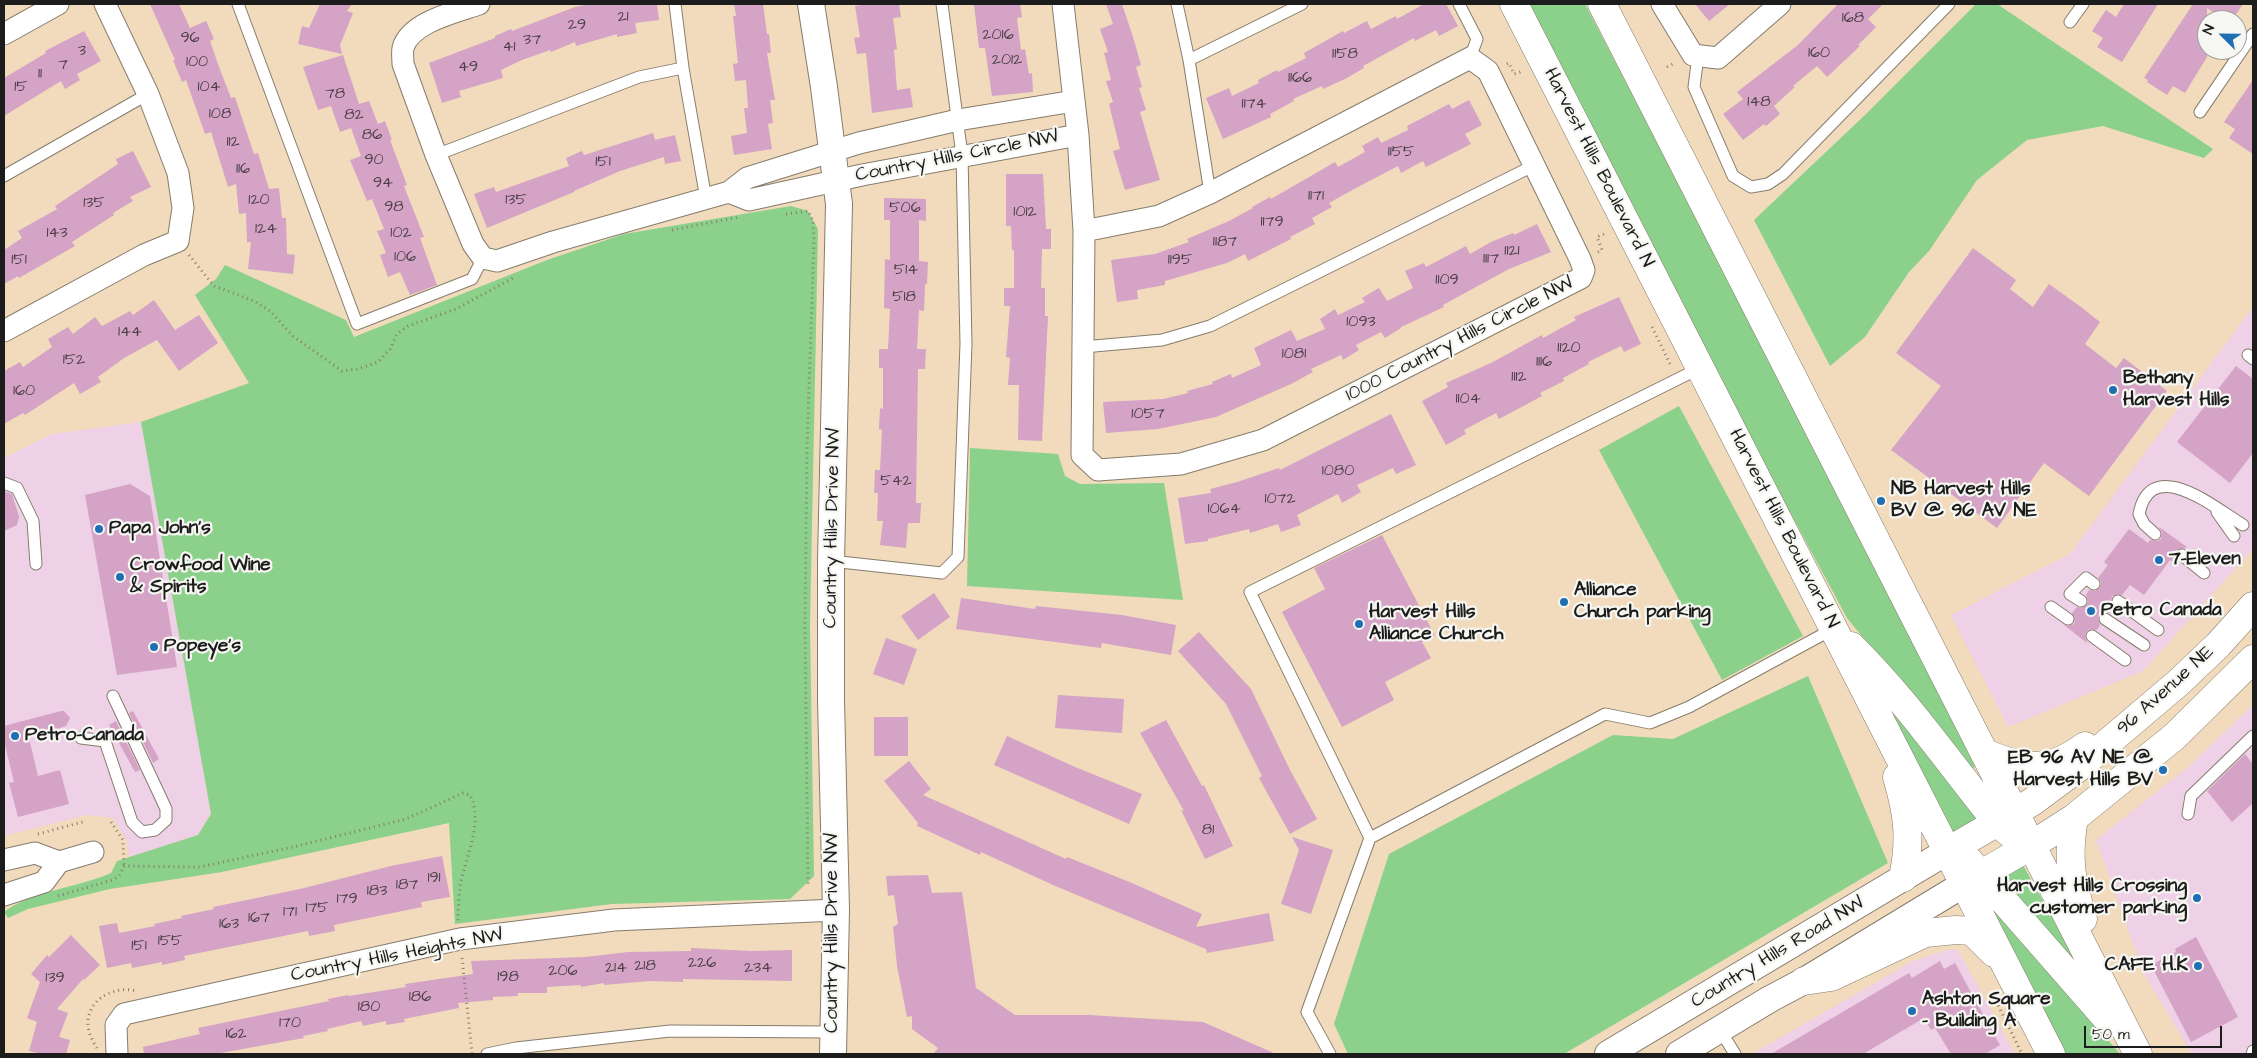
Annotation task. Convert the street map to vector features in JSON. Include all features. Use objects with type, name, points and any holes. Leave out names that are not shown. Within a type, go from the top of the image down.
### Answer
[{"type":"main road","name":"Harvest Hills Boulevard N","points":[[1514,4],[1948,851]]},
{"type":"main road","points":[[1602,4],[1985,753],[2013,837],[2032,845],[2137,1054]]},
{"type":"main road","name":"96 Avenue NE","points":[[1948,851],[2006,817],[2079,767],[2158,700],[2218,645],[2253,606]]},
{"type":"main road","points":[[1834,629],[1879,673],[1927,731],[2006,817]]},
{"type":"main road","name":"96 Avenue NE","points":[[1972,878],[2032,845],[2074,818],[2174,737],[2249,669]]},
{"type":"main road","points":[[1985,753],[2022,766],[2048,764],[2070,757],[2132,711],[2158,700]]},
{"type":"main road","points":[[1880,718],[1908,821],[1908,857],[1903,878]]},
{"type":"main road","points":[[2074,818],[2070,868],[2074,890],[2105,990]]},
{"type":"main road","points":[[1948,851],[1965,857],[2003,961],[2051,1054]]},
{"type":"main road","points":[[1972,878],[2137,1054]]},
{"type":"main road","points":[[1804,981],[1831,977],[1925,933],[1944,931],[1972,932],[2003,961]]},
{"type":"street","points":[[4,34],[58,4]]},
{"type":"street","points":[[4,331],[144,254],[178,241],[183,208],[178,174],[148,94],[105,4]]},
{"type":"street","points":[[479,4],[424,24],[409,37],[403,49],[403,64],[436,155],[473,244],[482,258]]},
{"type":"street","name":"Country Hills Drive NW","points":[[811,4],[839,204],[831,561],[831,700],[836,910],[833,1043]]},
{"type":"street","name":"1000 Country Hills Circle NW","points":[[1062,4],[1078,135],[1084,231],[1082,455],[1098,470],[1181,464],[1263,440],[1582,278],[1584,270],[1580,259],[1488,71],[1470,58]]},
{"type":"street","points":[[1662,4],[1693,55],[1718,58],[1780,4]]},
{"type":"street","points":[[1084,231],[1159,216],[1210,193],[1470,58]]},
{"type":"street","name":"Country Hills Circle NW","points":[[482,258],[497,261],[553,242],[729,192],[747,178],[859,143],[958,120],[1074,101]]},
{"type":"street","name":"Country Hills Circle NW","points":[[729,192],[749,200],[962,155],[1078,135]]},
{"type":"street","name":"Country Hills Road NW","points":[[1608,1054],[1948,851]]},
{"type":"street","points":[[4,894],[44,882],[59,862],[93,852]]},
{"type":"street","points":[[4,860],[35,853],[59,862]]},
{"type":"street","name":"Country Hills Road NW","points":[[1679,1054],[1804,981],[1972,878]]},
{"type":"street","name":"Country Hills Heights NW","points":[[117,1054],[116,1025],[124,1014],[460,939],[614,920],[836,910]]},
{"type":"lane","points":[[238,4],[357,324],[472,279],[482,258]]},
{"type":"lane","points":[[675,4],[683,68],[706,199]]},
{"type":"lane","points":[[831,561],[942,573],[958,557],[966,344],[962,155],[942,4]]},
{"type":"lane","points":[[1177,4],[1189,60],[1210,193]]},
{"type":"lane","points":[[1189,60],[1302,4]]},
{"type":"lane","points":[[1458,4],[1477,39],[1470,58]]},
{"type":"lane","points":[[1698,56],[1694,87],[1734,176],[1751,187],[1768,184],[1783,174],[1949,4]]},
{"type":"lane","points":[[2070,22],[2083,4]]},
{"type":"lane","points":[[2200,112],[2253,34]]},
{"type":"lane","points":[[436,155],[639,77],[683,68]]},
{"type":"lane","points":[[4,176],[148,94]]},
{"type":"lane","points":[[1083,347],[1162,340],[1210,326],[1534,165]]},
{"type":"lane","points":[[1370,838],[1250,592],[1700,368]]},
{"type":"lane","points":[[4,483],[17,488],[33,521],[36,564]]},
{"type":"lane","points":[[2155,534],[2144,524],[2139,514],[2142,502],[2153,488],[2163,485],[2172,486],[2201,499],[2243,525]]},
{"type":"lane","points":[[2215,508],[2234,536]]},
{"type":"lane","points":[[2182,555],[2204,573]]},
{"type":"lane","points":[[2080,601],[2070,594],[2086,578],[2094,584]]},
{"type":"lane","points":[[2118,601],[2158,630]]},
{"type":"lane","points":[[2050,607],[2068,619]]},
{"type":"lane","points":[[2105,618],[2144,646]]},
{"type":"lane","points":[[1330,1054],[1307,1012],[1370,838],[1605,714],[1650,723],[1689,707],[1834,629]]},
{"type":"lane","points":[[2092,636],[2125,660]]},
{"type":"lane","points":[[81,738],[105,741],[132,822],[142,832],[155,830],[166,820],[166,809],[113,696]]},
{"type":"lane","points":[[2188,814],[2191,796],[2253,736]]},
{"type":"lane","points":[[1720,1030],[1734,1054]]},
{"type":"lane","points":[[487,1054],[516,1048],[670,1031],[833,1043]]},
{"type":"path","points":[[124,866],[200,867],[406,819],[463,793],[470,795],[476,810],[474,834],[460,886],[458,926]]},
{"type":"path","points":[[31,835],[86,821]]},
{"type":"path","points":[[52,898],[112,880],[119,876],[124,866],[123,840],[111,822]]},
{"type":"path","points":[[461,954],[472,1054]]},
{"type":"path","points":[[1993,994],[2022,1054]]},
{"type":"shaded area","points":[[2253,307],[2253,549],[2143,671],[2008,727],[1951,615],[2070,554]]},
{"type":"shaded area","points":[[141,422],[211,814],[198,835],[129,857],[127,841],[113,818],[87,815],[4,836],[4,458],[52,434]]},
{"type":"shaded area","points":[[2253,705],[2253,1054],[2192,1054],[2144,974],[2096,840],[2188,767]]},
{"type":"shaded area","name":"Ashton Square - Building A","points":[[1950,949],[1958,950],[2015,1054],[1752,1054],[1913,961]]},
{"type":"green space","points":[[1525,4],[1585,4],[1742,305],[1975,766],[1972,770],[1847,618],[1642,237]]},
{"type":"green space","points":[[1976,4],[1997,4],[2213,149],[2204,158],[2103,126],[2027,140],[1977,180],[1929,251],[1909,272],[1865,337],[1830,366],[1754,220],[1865,115]]},
{"type":"green space","points":[[791,206],[808,211],[818,229],[810,625],[814,876],[790,899],[612,904],[455,924],[449,823],[222,872],[110,889],[28,909],[8,918],[4,912],[29,899],[98,878],[111,873],[117,861],[198,835],[211,814],[141,422],[249,383],[195,295],[216,279],[225,265],[346,320],[354,337],[547,260],[624,234]]},
{"type":"green space","points":[[1679,406],[1803,636],[1722,680],[1599,450]]},
{"type":"green space","points":[[970,448],[1058,454],[1065,476],[1080,484],[1164,483],[1183,600],[967,586]]},
{"type":"green space","points":[[1808,676],[1888,863],[1564,1054],[1348,1054],[1334,1024],[1389,854],[1613,735],[1673,739]]},
{"type":"green space","points":[[1890,705],[1983,822],[1952,838],[1886,713]]},
{"type":"green space","points":[[2023,865],[2077,962],[2071,963],[1996,881]]},
{"type":"green space","points":[[1996,906],[2120,1054],[2060,1054],[1995,920]]},
{"type":"building","points":[[150,4],[179,4],[190,28],[206,21],[214,39],[210,41],[219,67],[231,98],[235,97],[254,154],[258,153],[269,189],[279,188],[282,218],[286,218],[287,254],[295,255],[293,274],[248,269],[251,242],[247,242],[246,213],[239,214],[236,184],[228,187],[211,132],[205,134],[186,80],[182,82],[173,60],[175,60]]},
{"type":"building","points":[[320,4],[352,4],[347,11],[353,13],[340,45],[342,54],[298,44],[302,26],[309,28]]},
{"type":"building","points":[[590,4],[657,4],[659,20],[635,23],[637,33],[617,37],[617,34],[576,46],[575,42],[551,52],[550,50],[522,60],[501,70],[503,78],[459,91],[461,97],[442,103],[429,63],[495,38],[495,36],[511,29],[512,31],[575,7]]},
{"type":"building","points":[[734,4],[763,4],[767,34],[769,34],[771,53],[767,53],[775,100],[770,100],[773,123],[768,124],[772,149],[734,155],[731,136],[747,133],[744,108],[748,108],[746,80],[735,81],[733,64],[738,63],[733,16],[736,16]]},
{"type":"building","points":[[899,4],[901,17],[893,18],[897,49],[894,50],[897,90],[910,88],[913,107],[872,113],[866,53],[857,54],[854,38],[860,37],[855,6]]},
{"type":"building","points":[[974,4],[1020,4],[1022,17],[1017,18],[1021,50],[1025,49],[1029,74],[1032,73],[1033,92],[992,96],[985,48],[979,48]]},
{"type":"building","points":[[1106,4],[1122,4],[1133,37],[1141,65],[1136,67],[1142,87],[1139,88],[1146,110],[1140,112],[1160,180],[1125,190],[1113,151],[1120,149],[1109,104],[1113,102],[1106,81],[1111,80],[1104,53],[1108,52],[1100,29],[1113,24]]},
{"type":"building","points":[[1424,4],[1446,4],[1458,26],[1439,36],[1436,30],[1415,41],[1414,38],[1363,66],[1364,68],[1347,78],[1323,89],[1322,86],[1293,99],[1294,101],[1270,114],[1271,117],[1223,139],[1206,98],[1229,88],[1232,96],[1259,83],[1258,80],[1277,70],[1278,72],[1306,58],[1304,53],[1343,31],[1344,33],[1367,21],[1371,29],[1396,16],[1397,19]]},
{"type":"building","points":[[1695,4],[1730,4],[1709,21]]},
{"type":"building","points":[[1838,4],[1883,4],[1868,19],[1876,27],[1858,45],[1860,46],[1827,77],[1817,66],[1793,86],[1795,87],[1774,106],[1780,114],[1766,126],[1764,124],[1743,140],[1723,114],[1743,99],[1737,92],[1798,45]]},
{"type":"building","points":[[2124,4],[2158,4],[2122,62],[2097,47],[2103,38],[2092,31],[2106,10],[2116,17]]},
{"type":"building","points":[[2193,4],[2243,4],[2239,10],[2210,10],[2207,8],[2207,10],[2197,10],[2197,60],[2205,60],[2185,93],[2173,86],[2167,95],[2144,78]]},
{"type":"building","points":[[84,31],[101,61],[77,74],[80,80],[65,89],[61,81],[4,116],[4,78],[46,53],[45,51]]},
{"type":"building","points":[[343,55],[359,104],[369,101],[378,124],[385,121],[407,185],[404,186],[424,237],[420,238],[437,285],[410,295],[400,272],[388,277],[380,255],[386,253],[377,231],[384,229],[372,199],[367,201],[350,160],[361,156],[351,128],[340,132],[331,106],[318,110],[303,67]]},
{"type":"building","points":[[2253,80],[2253,154],[2229,138],[2235,129],[2224,122]]},
{"type":"building","points":[[1469,100],[1482,125],[1465,134],[1471,144],[1426,167],[1423,161],[1401,173],[1398,166],[1356,188],[1329,203],[1332,207],[1312,218],[1315,224],[1290,237],[1291,239],[1248,261],[1245,254],[1227,263],[1165,281],[1165,285],[1137,290],[1138,299],[1117,302],[1111,260],[1155,254],[1189,242],[1187,239],[1229,221],[1335,162],[1338,167],[1365,152],[1362,146],[1378,137],[1381,143],[1408,130],[1407,126],[1449,104],[1452,109]]},
{"type":"building","points":[[653,133],[655,140],[675,135],[681,161],[665,164],[664,157],[620,171],[487,228],[474,194],[494,187],[496,192],[569,166],[566,158],[582,151],[584,155]]},
{"type":"building","points":[[133,151],[151,187],[130,197],[133,201],[72,242],[75,246],[19,278],[18,276],[4,284],[4,250],[22,238],[18,231],[57,209],[55,206],[118,164],[116,159]]},
{"type":"building","points":[[1006,174],[1043,174],[1046,229],[1051,229],[1051,249],[1042,249],[1041,288],[1045,288],[1045,316],[1048,316],[1042,441],[1018,440],[1019,385],[1008,385],[1010,358],[1006,357],[1010,306],[1004,306],[1004,288],[1014,288],[1014,250],[1012,250],[1011,226],[1006,226]]},
{"type":"building","points":[[884,198],[926,199],[926,221],[919,220],[919,261],[928,262],[924,311],[919,310],[917,349],[926,349],[925,369],[918,369],[916,503],[921,503],[920,523],[908,523],[906,548],[880,545],[883,521],[877,521],[878,493],[874,493],[875,470],[880,470],[882,430],[879,429],[880,408],[883,409],[883,368],[879,368],[879,349],[888,349],[890,309],[884,308],[885,259],[890,260],[890,220],[884,220]]},
{"type":"building","points":[[1537,224],[1551,252],[1509,269],[1443,305],[1444,307],[1401,327],[1385,338],[1381,332],[1356,345],[1359,350],[1343,360],[1341,355],[1311,369],[1313,372],[1291,384],[1216,417],[1158,429],[1106,433],[1103,402],[1163,399],[1213,384],[1212,382],[1231,374],[1232,378],[1261,365],[1254,348],[1291,330],[1297,341],[1325,329],[1320,319],[1335,309],[1338,315],[1365,302],[1362,298],[1379,288],[1387,301],[1413,288],[1405,271],[1424,263],[1426,267],[1466,246],[1470,254],[1491,242],[1513,233],[1514,235]]},
{"type":"building","name":"Bethany Harvest Hills","points":[[1973,248],[2016,280],[2010,289],[2033,307],[2049,284],[2081,307],[2100,322],[2085,344],[2116,368],[2124,358],[2167,391],[2089,496],[2044,463],[1997,528],[1891,450],[1941,386],[1896,353]]},
{"type":"building","points":[[1619,297],[1641,344],[1624,352],[1621,346],[1588,362],[1589,364],[1563,378],[1564,381],[1540,393],[1542,396],[1499,419],[1496,413],[1464,430],[1466,434],[1446,445],[1422,401],[1448,387],[1446,383],[1493,362],[1542,335],[1543,338],[1576,320],[1574,317]]},
{"type":"building","points":[[154,300],[175,330],[199,315],[218,343],[179,371],[157,340],[124,358],[98,377],[101,382],[80,394],[74,383],[25,415],[23,413],[4,424],[4,371],[20,362],[23,367],[52,347],[48,339],[68,327],[73,334],[95,317],[102,326],[130,311],[133,315]]},
{"type":"building","points":[[2236,366],[2253,379],[2253,453],[2230,483],[2177,442]]},
{"type":"building","points":[[1391,414],[1416,465],[1396,474],[1393,468],[1357,485],[1361,492],[1342,503],[1338,494],[1297,515],[1301,525],[1281,532],[1278,524],[1250,533],[1249,529],[1208,539],[1208,541],[1185,544],[1178,498],[1211,493],[1210,489],[1279,468],[1280,470]]},
{"type":"building","points":[[130,484],[150,496],[177,667],[117,675],[85,495]]},
{"type":"building","points":[[4,491],[12,494],[19,517],[17,525],[4,531]]},
{"type":"building","points":[[2159,527],[2187,547],[2176,551],[2175,557],[2177,561],[2175,564],[2170,560],[2144,595],[2130,585],[2122,595],[2112,596],[2111,601],[2114,607],[2109,613],[2099,614],[2100,625],[2097,630],[2089,629],[2086,632],[2087,643],[2064,625],[2074,624],[2075,619],[2072,613],[2077,607],[2081,608],[2087,605],[2086,595],[2089,590],[2096,591],[2100,588],[2101,582],[2098,578],[2108,565],[2104,562],[2129,529],[2148,543],[2150,540],[2157,541],[2161,539],[2162,532]]},
{"type":"building","name":"Harvest Hills Alliance Church","points":[[1382,535],[1435,636],[1422,642],[1431,658],[1385,682],[1394,700],[1342,727],[1282,612],[1325,589],[1314,568]]},
{"type":"building","points":[[934,593],[950,617],[918,640],[901,616]]},
{"type":"building","points":[[961,598],[1035,609],[1036,606],[1122,615],[1176,625],[1171,655],[1102,643],[1101,648],[956,629]]},
{"type":"building","points":[[1199,632],[1251,689],[1290,770],[1317,819],[1290,834],[1259,778],[1262,776],[1226,704],[1178,651]]},
{"type":"building","points":[[886,638],[917,649],[904,685],[873,674]]},
{"type":"building","points":[[1058,695],[1124,699],[1122,733],[1055,728]]},
{"type":"building","points":[[64,711],[70,718],[66,726],[29,738],[38,776],[60,770],[69,804],[18,817],[9,783],[14,782],[4,741],[4,726]]},
{"type":"building","points":[[133,711],[159,759],[153,763],[129,713]]},
{"type":"building","points":[[874,717],[908,717],[908,756],[874,756]]},
{"type":"building","points":[[1166,720],[1202,786],[1204,785],[1233,846],[1205,859],[1181,810],[1184,811],[1140,733]]},
{"type":"building","points":[[116,721],[140,770],[135,772],[109,725]]},
{"type":"building","points":[[1007,736],[1075,767],[1142,794],[1129,824],[994,765]]},
{"type":"building","points":[[2245,754],[2253,764],[2253,803],[2232,822],[2207,791]]},
{"type":"building","points":[[909,761],[931,789],[923,795],[1066,859],[1067,857],[1132,883],[1202,914],[1196,927],[1269,913],[1274,941],[1207,953],[1206,949],[1053,885],[981,852],[980,855],[917,826],[918,823],[884,781]]},
{"type":"building","points":[[1292,837],[1333,850],[1311,914],[1281,904],[1299,850]]},
{"type":"building","points":[[442,856],[450,897],[421,902],[422,907],[334,925],[335,931],[309,936],[308,931],[184,956],[185,960],[162,965],[162,962],[132,968],[131,963],[107,968],[99,926],[117,923],[119,933],[155,926],[154,924],[182,918],[181,916],[214,909],[213,907]]},
{"type":"building","points":[[928,875],[932,893],[962,892],[976,988],[1015,1015],[1089,1015],[1203,1022],[1276,1054],[933,1054],[938,1048],[912,1029],[912,1016],[907,1017],[897,966],[893,927],[898,924],[894,895],[888,896],[886,876]]},
{"type":"building","points":[[71,935],[100,965],[83,979],[57,1009],[68,1013],[59,1037],[70,1040],[66,1054],[42,1054],[29,1051],[37,1022],[27,1018],[40,982],[31,974],[47,955],[49,957]]},
{"type":"building","points":[[2196,937],[2238,1017],[2191,1042],[2151,965],[2176,952],[2175,949]]},
{"type":"building","points":[[691,948],[752,951],[792,950],[792,981],[683,979],[683,982],[650,981],[604,985],[604,983],[581,987],[581,985],[547,987],[547,993],[518,993],[518,996],[493,997],[493,1000],[458,1003],[459,1008],[404,1019],[405,1022],[386,1025],[386,1021],[363,1026],[361,1021],[303,1036],[304,1038],[215,1054],[144,1054],[143,1047],[200,1034],[198,1028],[329,1001],[328,999],[348,995],[406,987],[405,984],[473,974],[471,961],[585,957],[628,952],[691,951]]},
{"type":"building","name":"Ashton Square - Building A","points":[[1940,961],[1944,969],[1955,963],[2000,1045],[1985,1054],[1951,1054],[1935,1028],[1931,1030],[1924,1018],[1863,1054],[1771,1054],[1909,973],[1912,978]]},
{"type":"place","name":"Bethany Harvest Hills","points":[[2113,390]]},
{"type":"place","name":"NB Harvest Hills BV @ 96 AV NE","points":[[1881,501]]},
{"type":"place","name":"Papa John's","points":[[99,529]]},
{"type":"place","name":"7-Eleven","points":[[2159,560]]},
{"type":"place","name":"Crowfood Wine & Spirits","points":[[120,577]]},
{"type":"place","name":"Alliance Church parking","points":[[1564,602]]},
{"type":"place","name":"Petro Canada","points":[[2091,611]]},
{"type":"place","name":"Harvest Hills Alliance Church","points":[[1359,624]]},
{"type":"place","name":"Popeye's","points":[[154,647]]},
{"type":"place","name":"Petro-Canada","points":[[15,736]]},
{"type":"place","name":"EB 96 AV NE @ Harvest Hills BV","points":[[2163,770]]},
{"type":"place","name":"Harvest Hills Crossing customer parking","points":[[2197,898]]},
{"type":"place","name":"CAFE H.K","points":[[2198,966]]},
{"type":"place","name":"Ashton Square - Building A","points":[[1912,1011]]}]
